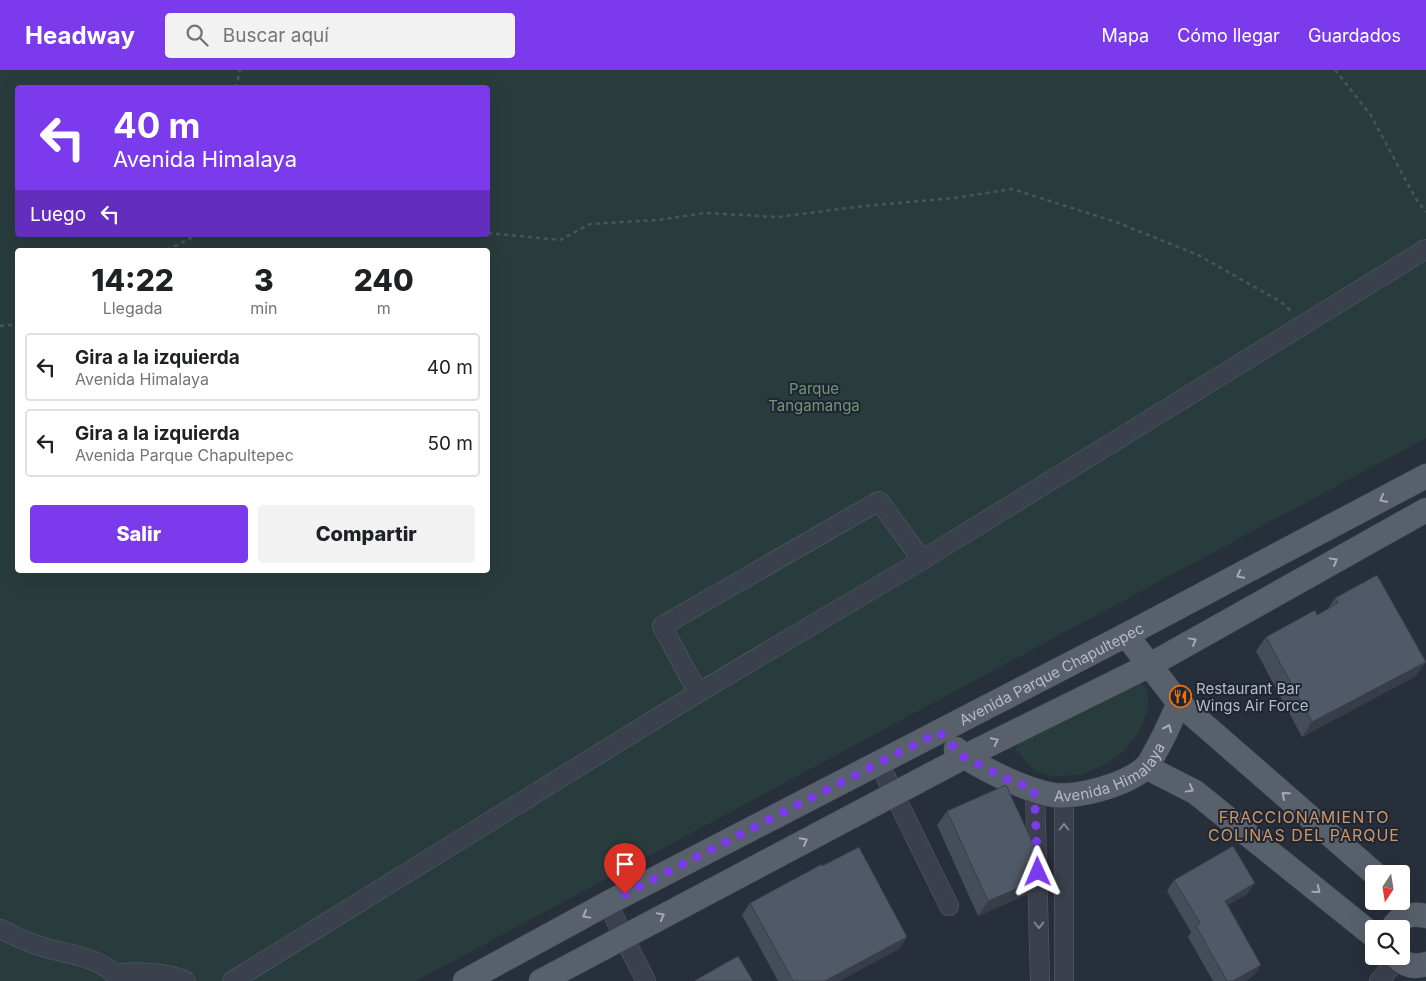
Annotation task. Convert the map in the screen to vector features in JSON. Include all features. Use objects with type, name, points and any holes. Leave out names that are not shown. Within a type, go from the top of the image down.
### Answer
[{"type":"main road","name":"Avenida Parque Chapultepec","points":[[465,981],[608,903],[1126,636],[1426,476]]},
{"type":"main road","points":[[541,981],[964,757],[1150,665],[1426,510]]},
{"type":"main road","points":[[1126,636],[1179,703],[1365,866]]},
{"type":"main road","name":"Avenida Himalaya","points":[[939,732],[964,757],[1007,779],[1049,794],[1064,795],[1090,792],[1120,783],[1146,767],[1163,739],[1179,703]]},
{"type":"main road","points":[[1146,767],[1195,792],[1365,929]]},
{"type":"main road","points":[[1399,920],[1415,910]]},
{"type":"main road","points":[[1410,965],[1423,981]]},
{"type":"street","points":[[232,981],[698,693],[922,560],[1426,249]]},
{"type":"street","points":[[698,693],[662,626],[879,501],[922,560]]},
{"type":"street","points":[[880,763],[949,906]]},
{"type":"street","points":[[1034,789],[1040,981]]},
{"type":"street","points":[[1064,795],[1064,981]]},
{"type":"street","points":[[608,903],[646,981]]},
{"type":"street","points":[[0,929],[42,947],[97,962],[117,977],[132,972],[176,976],[186,981]]},
{"type":"street","points":[[1378,981],[1399,965]]},
{"type":"path","points":[[237,85],[240,70]]},
{"type":"path","points":[[1335,70],[1370,114],[1416,199],[1426,212]]},
{"type":"path","points":[[490,233],[560,240],[590,224],[658,220],[706,213],[778,218],[865,206],[954,198],[1012,189],[1116,222],[1198,255],[1282,302],[1305,325]]},
{"type":"path","points":[[171,248],[193,237]]},
{"type":"path","points":[[0,326],[15,324]]},
{"type":"green space","name":"Parque Tangamanga","points":[[0,70],[1426,70],[1426,438],[416,981],[0,981]]},
{"type":"green space","points":[[1137,679],[1147,689],[1149,707],[1139,732],[1123,752],[1104,765],[1081,775],[1053,776],[1035,771],[1016,750],[1019,742]]},
{"type":"building","points":[[1377,575],[1426,662],[1312,722],[1266,637],[1315,610],[1317,615],[1338,603],[1335,598]]},
{"type":"building","points":[[1006,785],[1036,850],[1037,880],[988,901],[947,811]]},
{"type":"building","points":[[1233,846],[1255,883],[1225,901],[1261,965],[1233,981],[1227,981],[1196,926],[1200,923],[1174,880]]},
{"type":"building","points":[[859,847],[907,937],[825,981],[793,981],[750,903],[822,864],[822,866]]},
{"type":"building","points":[[738,956],[753,981],[694,981]]},
{"type":"place","name":"Restaurant Bar Wings Air Force","points":[[1180,697]]},
{"type":"district","name":"FRACCIONAMIENTO COLINAS DEL PARQUE","points":[[1304,826]]},
{"type":"route","points":[[625,894],[939,732],[964,757],[1007,779],[1034,789],[1038,872]]}]
